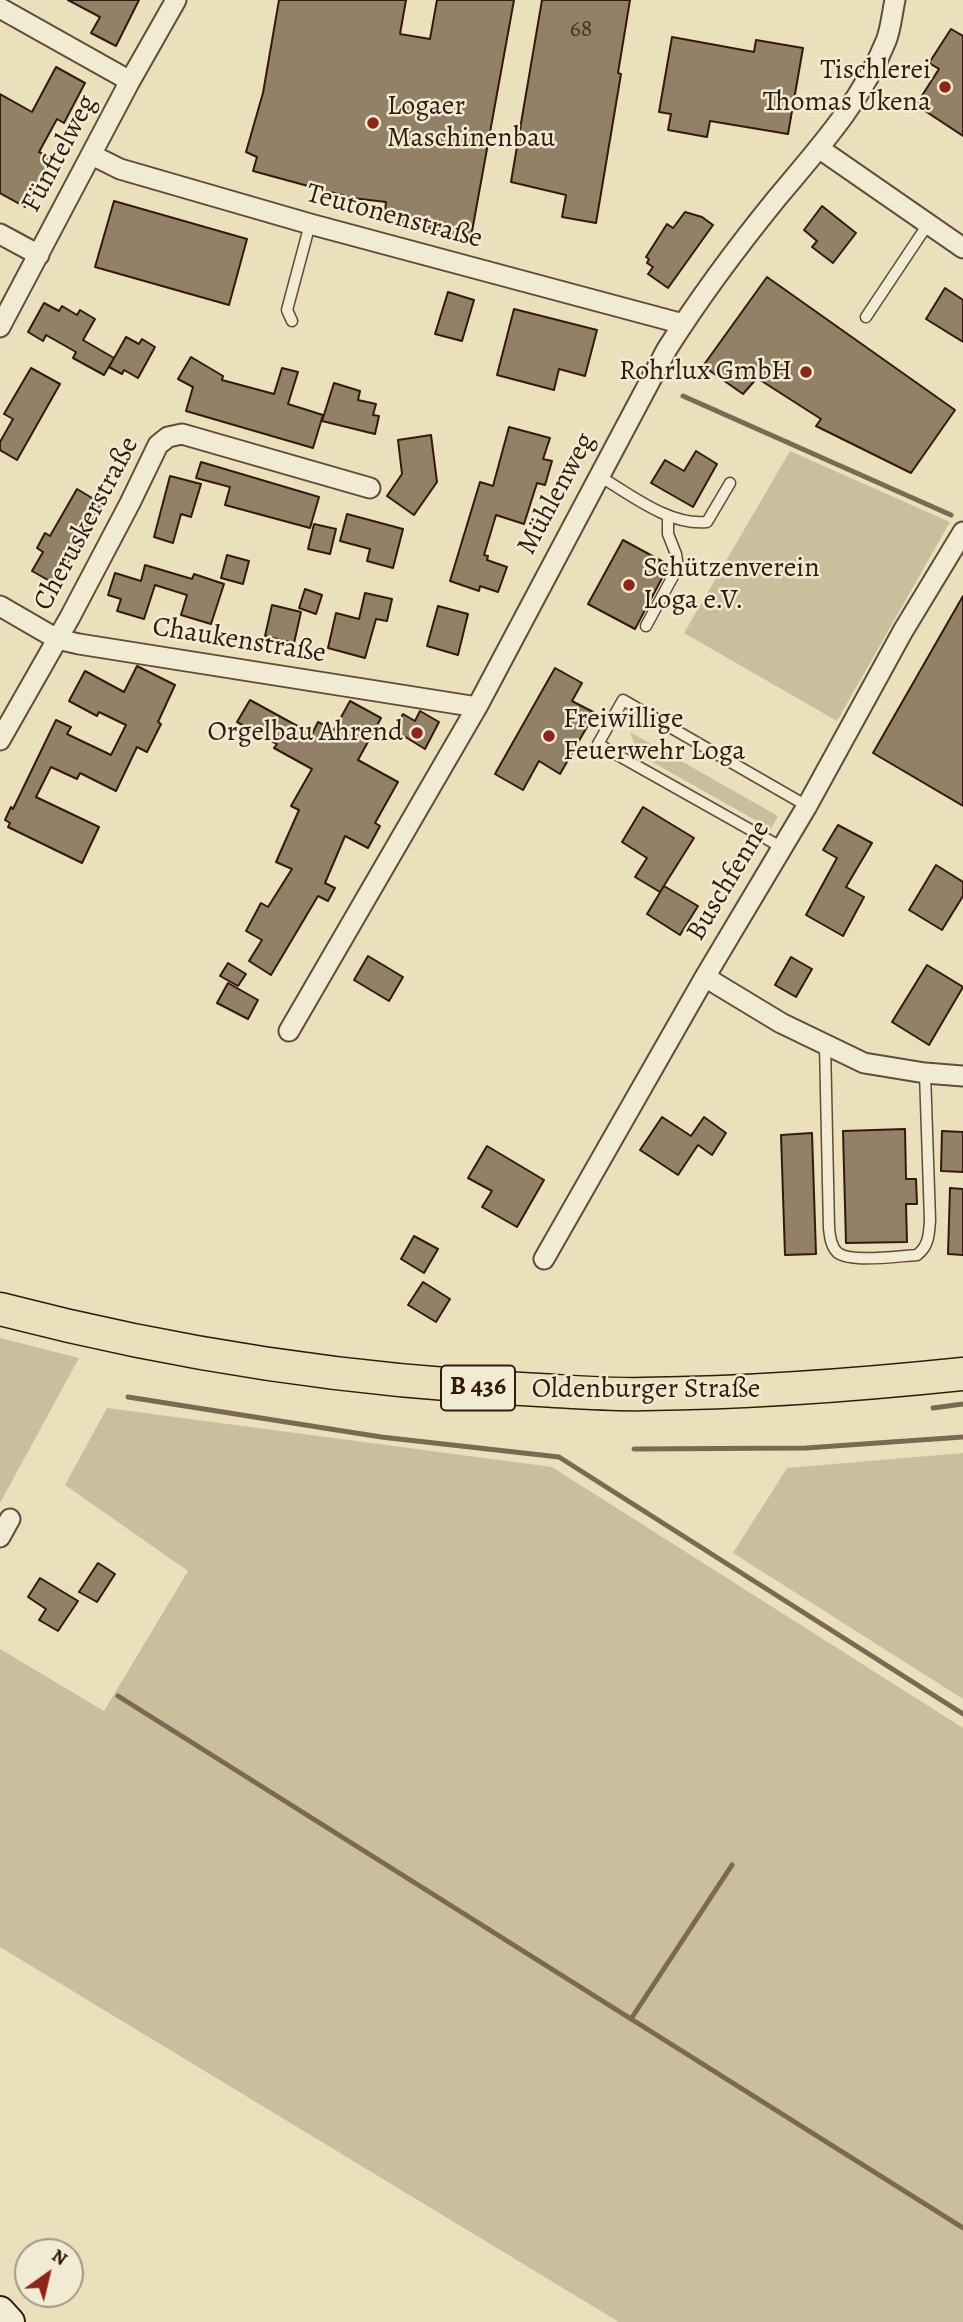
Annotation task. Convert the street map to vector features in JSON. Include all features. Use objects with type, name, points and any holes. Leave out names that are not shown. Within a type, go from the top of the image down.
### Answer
[{"type":"main road","name":"Oldenburger Straße","points":[[0,1309],[66,1326],[217,1357],[340,1374],[470,1387],[657,1394],[808,1389],[963,1374]]},
{"type":"street","name":"Fünftelweg","points":[[0,327],[130,81],[176,0]]},
{"type":"street","name":"Mühlenweg","points":[[289,1031],[477,707],[598,475],[683,324],[776,200],[820,149],[870,73],[886,40],[895,0]]},
{"type":"street","name":"Fünftelweg","points":[[0,8],[130,81]]},
{"type":"street","points":[[820,149],[963,248]]},
{"type":"street","name":"Teutonenstraße","points":[[92,156],[120,169],[310,224],[683,324]]},
{"type":"street","points":[[0,234],[39,255]]},
{"type":"street","name":"Cheruskerstraße","points":[[0,740],[130,503],[158,445],[168,437],[182,434],[370,488]]},
{"type":"street","name":"Buschfenne","points":[[544,1259],[705,977],[807,806],[903,631],[961,539]]},
{"type":"street","name":"Chaukenstraße","points":[[0,606],[57,639],[477,707]]},
{"type":"street","points":[[705,977],[781,1023],[864,1063],[963,1076]]},
{"type":"street","points":[[0,1536],[10,1519]]},
{"type":"street","points":[[0,2312],[10,2322]]},
{"type":"lane","points":[[292,321],[287,310],[310,224]]},
{"type":"lane","points":[[866,317],[928,224]]},
{"type":"lane","points":[[598,475],[668,516],[707,522],[730,483]]},
{"type":"lane","points":[[646,626],[678,567],[668,534],[668,516]]},
{"type":"lane","points":[[781,847],[598,744],[623,700],[807,806]]},
{"type":"lane","points":[[825,1044],[829,1228],[831,1243],[836,1252],[848,1258],[916,1255],[924,1250],[929,1236],[930,1220],[925,1073]]},
{"type":"shaded area","points":[[790,451],[950,522],[837,721],[684,633]]},
{"type":"shaded area","points":[[630,732],[778,816],[771,829],[638,754]]},
{"type":"shaded area","points":[[0,1338],[79,1358],[0,1503]]},
{"type":"shaded area","points":[[107,1408],[552,1467],[963,1728],[963,2322],[619,2322],[0,1947],[0,1649],[104,1711],[188,1571],[65,1485]]},
{"type":"shaded area","points":[[963,1453],[963,1699],[733,1553],[787,1468]]},
{"type":"building","points":[[68,0],[139,0],[116,46],[91,33],[100,17]]},
{"type":"building","name":"Logaer Maschinenbau","points":[[279,0],[406,0],[400,34],[430,39],[437,0],[514,0],[471,237],[466,242],[451,240],[447,232],[384,219],[386,202],[352,198],[253,171],[257,157],[246,152],[263,93]]},
{"type":"building","points":[[542,0],[630,0],[618,73],[621,74],[596,223],[562,217],[566,195],[511,182]]},
{"type":"building","name":"Tischlerei Thomas Ukena","points":[[951,29],[963,36],[963,136],[916,105],[939,69],[929,63]]},
{"type":"building","points":[[672,37],[754,52],[756,40],[803,48],[788,134],[710,121],[707,137],[668,130],[671,114],[659,112]]},
{"type":"building","points":[[56,67],[85,83],[64,123],[57,119],[39,152],[53,159],[25,207],[0,193],[0,94],[32,112]]},
{"type":"building","points":[[114,201],[247,239],[229,305],[95,267]]},
{"type":"building","points":[[822,206],[856,233],[833,263],[812,247],[817,241],[804,230]]},
{"type":"building","points":[[685,212],[702,217],[713,225],[668,288],[648,274],[653,267],[647,263],[649,259],[646,257],[667,224],[673,228]]},
{"type":"building","name":"Rohrlux GmbH","points":[[767,277],[955,410],[911,473],[816,426],[821,419],[757,378],[743,394],[703,366]]},
{"type":"building","points":[[945,288],[963,300],[963,342],[926,319]]},
{"type":"building","points":[[448,292],[474,300],[462,341],[435,334]]},
{"type":"building","points":[[44,303],[59,311],[62,306],[77,315],[80,310],[95,319],[83,340],[114,358],[104,375],[73,358],[76,352],[46,335],[43,341],[28,332]]},
{"type":"building","points":[[514,309],[597,330],[585,376],[559,369],[554,390],[497,375]]},
{"type":"building","points":[[126,337],[139,344],[142,339],[155,347],[138,378],[124,370],[122,374],[109,367]]},
{"type":"building","points":[[191,357],[223,376],[222,380],[274,394],[282,368],[298,372],[288,404],[323,415],[313,448],[186,411],[193,387],[178,379]]},
{"type":"building","points":[[31,368],[60,384],[17,460],[0,450],[0,442],[13,419],[4,414]]},
{"type":"building","points":[[334,383],[360,391],[358,400],[376,404],[373,415],[379,416],[375,434],[322,421]]},
{"type":"building","points":[[509,427],[550,438],[543,459],[552,461],[545,485],[537,483],[524,524],[496,515],[484,555],[488,556],[487,560],[507,567],[498,592],[480,586],[479,591],[450,581],[480,482],[493,486]]},
{"type":"building","points":[[431,435],[437,482],[414,515],[387,496],[402,474],[398,440]]},
{"type":"building","points":[[696,451],[717,464],[693,507],[651,483],[665,460],[684,471]]},
{"type":"building","points":[[201,462],[319,497],[310,528],[225,505],[230,487],[196,478]]},
{"type":"building","points":[[170,476],[201,484],[191,517],[181,514],[173,543],[154,537]]},
{"type":"building","points":[[77,489],[102,504],[55,584],[32,571],[43,552],[37,548],[45,533],[50,536]]},
{"type":"building","points":[[347,514],[403,529],[393,568],[367,561],[370,549],[340,541]]},
{"type":"building","points":[[314,524],[336,529],[330,554],[308,549]]},
{"type":"building","name":"Schützenverein Loga e.V.","points":[[623,540],[669,565],[635,629],[588,604]]},
{"type":"building","points":[[227,555],[249,561],[243,584],[221,578]]},
{"type":"building","points":[[145,565],[192,579],[194,574],[224,584],[211,624],[181,615],[187,595],[155,585],[144,619],[117,611],[121,599],[108,595],[115,573],[141,581]]},
{"type":"building","points":[[305,589],[322,595],[316,614],[299,608]]},
{"type":"building","points":[[365,593],[392,599],[387,621],[376,619],[365,658],[328,648],[336,613],[359,619]]},
{"type":"building","points":[[963,596],[963,806],[873,753]]},
{"type":"building","points":[[272,605],[301,612],[294,643],[265,636]]},
{"type":"building","points":[[438,606],[468,614],[458,655],[427,646]]},
{"type":"building","points":[[137,666],[175,685],[158,722],[161,724],[147,752],[137,747],[116,791],[80,773],[77,779],[51,767],[36,797],[99,827],[82,863],[8,827],[10,823],[5,820],[11,807],[13,809],[56,720],[71,727],[67,734],[111,755],[126,725],[99,712],[97,716],[69,701],[85,671],[124,692]]},
{"type":"building","name":"Freiwillige Feuerwehr Loga","points":[[555,668],[582,683],[572,701],[595,713],[560,774],[539,761],[523,790],[495,774]]},
{"type":"building","points":[[250,700],[312,734],[318,722],[334,730],[350,701],[381,718],[358,760],[398,782],[375,823],[380,826],[368,848],[345,836],[325,883],[335,888],[328,901],[318,896],[271,975],[249,961],[262,940],[246,931],[261,903],[268,907],[292,869],[276,862],[299,810],[291,806],[312,769],[274,748],[277,744],[237,722]]},
{"type":"building","name":"Orgelbau Ahrend","points":[[420,711],[439,722],[425,749],[394,730],[403,714],[415,721]]},
{"type":"building","points":[[643,807],[694,838],[660,892],[635,877],[647,858],[622,842]]},
{"type":"building","points":[[838,825],[872,843],[846,887],[864,897],[843,936],[806,915],[837,858],[823,850]]},
{"type":"building","points":[[936,865],[963,882],[963,896],[942,930],[909,910]]},
{"type":"building","points":[[664,886],[698,906],[680,935],[647,914]]},
{"type":"building","points":[[368,956],[403,977],[389,1001],[354,980]]},
{"type":"building","points":[[791,957],[812,969],[796,997],[775,985]]},
{"type":"building","points":[[228,963],[246,974],[238,986],[220,976]]},
{"type":"building","points":[[927,965],[963,987],[929,1045],[892,1022]]},
{"type":"building","points":[[228,983],[258,1000],[248,1019],[217,1003]]},
{"type":"building","points":[[662,1117],[691,1136],[704,1117],[726,1133],[712,1155],[698,1145],[678,1175],[640,1150]]},
{"type":"building","points":[[905,1129],[906,1179],[916,1179],[917,1204],[906,1204],[907,1242],[846,1243],[843,1131]]},
{"type":"building","points":[[942,1131],[963,1132],[963,1172],[941,1171]]},
{"type":"building","points":[[812,1133],[816,1254],[785,1255],[781,1135]]},
{"type":"building","points":[[487,1146],[544,1180],[517,1227],[482,1207],[492,1191],[468,1178]]},
{"type":"building","points":[[950,1188],[963,1189],[963,1255],[948,1254]]},
{"type":"building","points":[[414,1236],[438,1249],[424,1273],[401,1259]]},
{"type":"building","points":[[423,1282],[450,1299],[436,1322],[408,1305]]},
{"type":"building","points":[[98,1563],[115,1574],[97,1602],[79,1592]]},
{"type":"building","points":[[40,1578],[78,1601],[58,1631],[39,1620],[46,1609],[28,1597]]},
{"type":"waterway","points":[[683,396],[951,515]]},
{"type":"waterway","points":[[128,1397],[381,1437],[559,1457],[963,1714]]},
{"type":"waterway","points":[[933,1408],[963,1404]]},
{"type":"waterway","points":[[634,1449],[806,1448],[963,1437]]},
{"type":"waterway","points":[[118,1696],[963,2228]]},
{"type":"waterway","points":[[631,2019],[732,1865]]},
{"type":"place","name":"Tischlerei Thomas Ukena","points":[[945,87]]},
{"type":"place","name":"Logaer Maschinenbau","points":[[373,123]]},
{"type":"place","name":"Rohrlux GmbH","points":[[806,372]]},
{"type":"place","name":"Schützenverein Loga e.V.","points":[[629,585]]},
{"type":"place","name":"Orgelbau Ahrend","points":[[417,733]]},
{"type":"place","name":"Freiwillige Feuerwehr Loga","points":[[549,736]]}]
